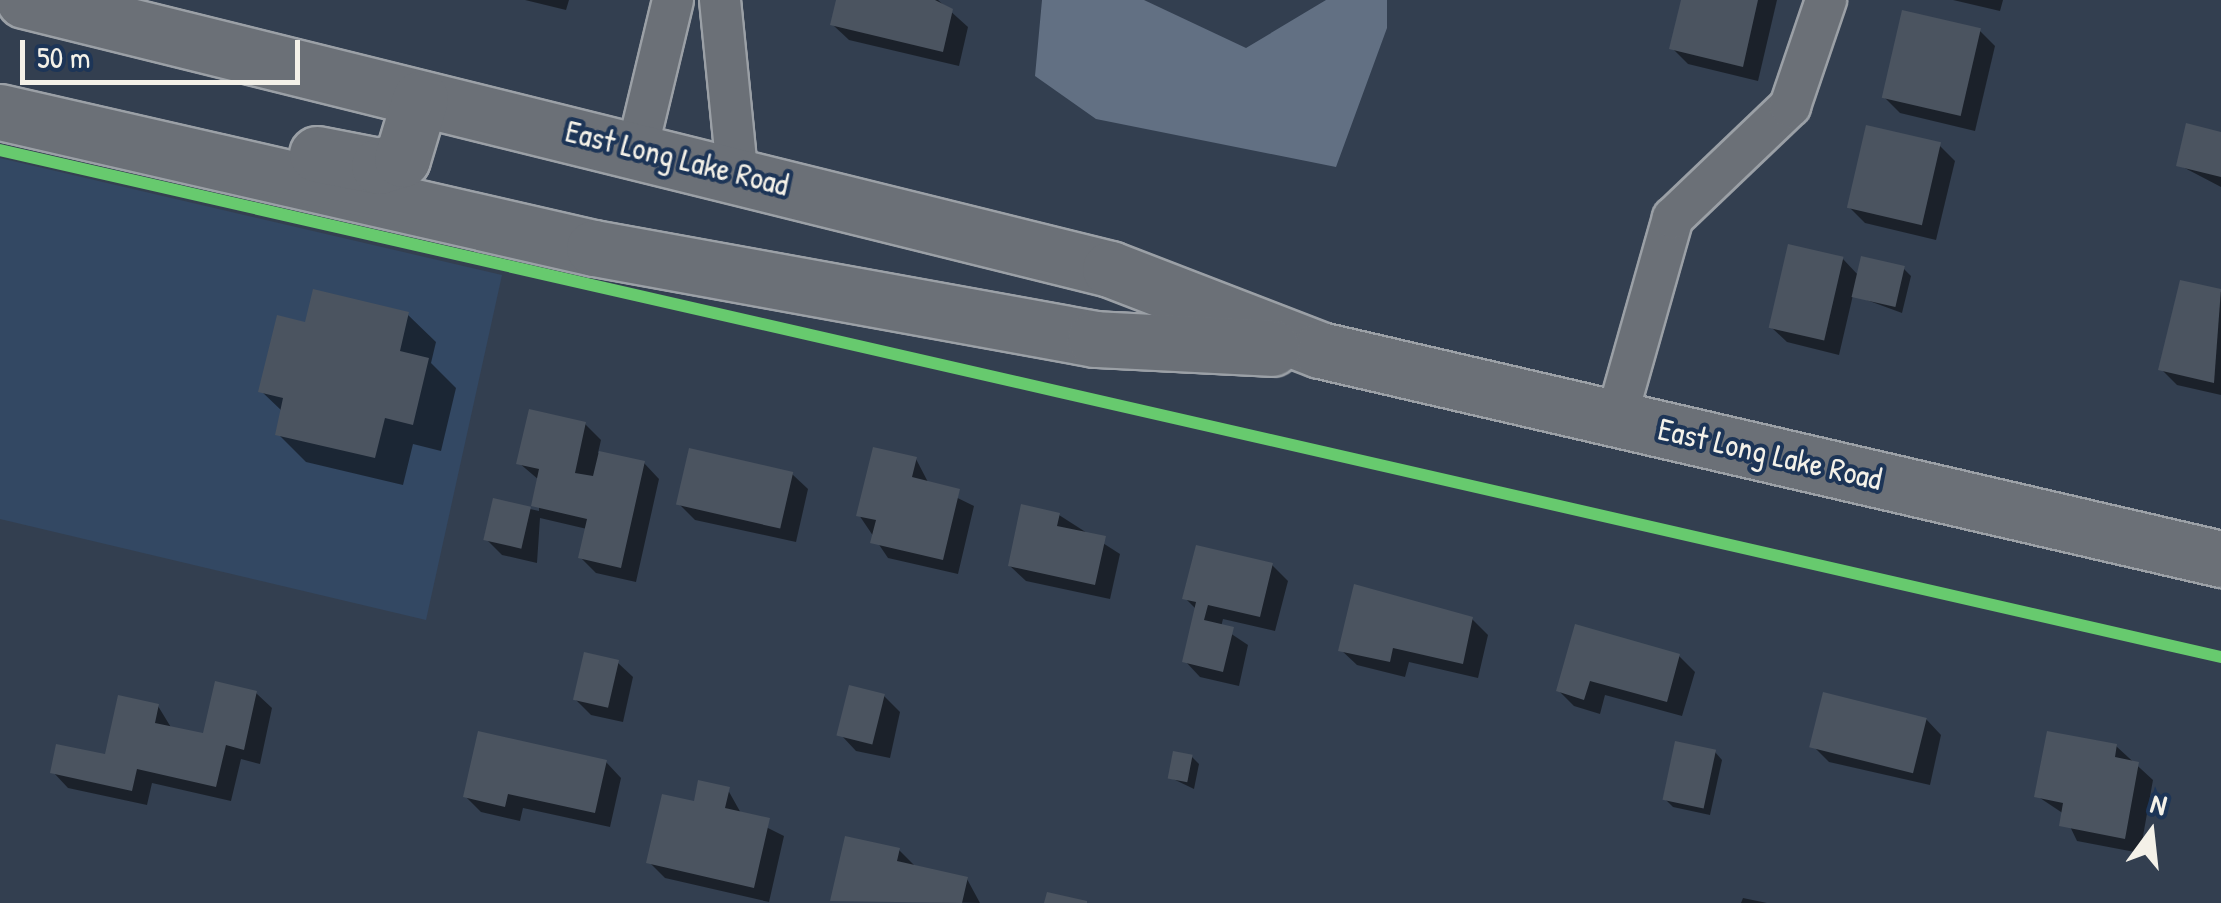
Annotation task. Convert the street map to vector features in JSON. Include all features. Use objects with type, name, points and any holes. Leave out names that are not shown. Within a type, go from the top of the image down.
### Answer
[{"type":"main road","name":"East Long Lake Road","points":[[24,0],[420,98],[737,170],[1110,269],[1320,350],[2221,559]]},
{"type":"main road","points":[[0,83],[378,166],[413,144],[420,98]]},
{"type":"main road","name":"East Long Lake Road","points":[[0,112],[562,240],[1095,340],[1320,350]]},
{"type":"main road","points":[[562,240],[575,224],[612,220],[877,270],[900,243],[894,213]]},
{"type":"street","points":[[638,146],[673,0]]},
{"type":"street","points":[[720,0],[737,170]]},
{"type":"street","points":[[1616,418],[1673,218],[1790,106],[1826,0]]},
{"type":"shaded area","points":[[1042,0],[1144,0],[1246,48],[1326,0],[1387,0],[1387,28],[1336,167],[1096,119],[1035,76]]},
{"type":"shaded area","points":[[0,158],[502,275],[426,620],[0,519]]},
{"type":"building","points":[[836,0],[935,0],[953,9],[943,52],[830,25]]},
{"type":"building","points":[[1681,0],[1758,0],[1743,67],[1669,49]]},
{"type":"building","points":[[1902,10],[1981,28],[1961,116],[1882,98]]},
{"type":"building","points":[[2186,123],[2221,132],[2221,177],[2176,166]]},
{"type":"building","points":[[1866,125],[1941,142],[1922,225],[1847,208]]},
{"type":"building","points":[[1788,244],[1844,257],[1824,341],[1769,328]]},
{"type":"building","points":[[1861,256],[1905,266],[1895,307],[1852,297]]},
{"type":"building","points":[[2180,280],[2221,289],[2214,383],[2158,370]]},
{"type":"building","points":[[313,289],[409,312],[400,351],[429,358],[413,425],[385,418],[375,458],[275,435],[283,398],[258,392],[277,315],[305,322]]},
{"type":"building","points":[[529,409],[586,422],[575,473],[593,476],[599,451],[645,461],[621,568],[578,558],[587,519],[531,506],[539,469],[516,464]]},
{"type":"building","points":[[873,447],[917,457],[912,477],[960,489],[943,560],[870,543],[876,520],[856,516]]},
{"type":"building","points":[[689,448],[793,472],[780,529],[676,505]]},
{"type":"building","points":[[493,498],[531,507],[521,549],[483,540]]},
{"type":"building","points":[[1021,504],[1060,513],[1057,526],[1106,536],[1095,585],[1008,566]]},
{"type":"building","points":[[1196,545],[1273,563],[1260,617],[1208,605],[1204,620],[1234,627],[1223,672],[1182,662],[1196,602],[1182,599]]},
{"type":"building","points":[[1354,584],[1473,617],[1463,664],[1393,648],[1390,662],[1338,651]]},
{"type":"building","points":[[1575,624],[1680,654],[1667,702],[1590,681],[1584,700],[1556,691]]},
{"type":"building","points":[[584,652],[619,660],[608,708],[573,700]]},
{"type":"building","points":[[215,681],[257,691],[244,750],[226,745],[216,787],[137,769],[132,791],[50,773],[56,744],[105,754],[118,695],[159,704],[155,723],[203,733]]},
{"type":"building","points":[[849,685],[885,694],[872,744],[836,735]]},
{"type":"building","points":[[1823,692],[1927,718],[1913,773],[1809,747]]},
{"type":"building","points":[[478,731],[607,760],[595,813],[508,794],[505,807],[463,797]]},
{"type":"building","points":[[2047,731],[2117,744],[2115,757],[2139,762],[2125,839],[2059,826],[2063,803],[2034,797]]},
{"type":"building","points":[[1675,741],[1716,750],[1704,808],[1663,800]]},
{"type":"building","points":[[1173,751],[1193,755],[1187,782],[1168,778]]},
{"type":"building","points":[[698,780],[730,787],[725,808],[770,818],[754,888],[646,863],[662,794],[694,801]]},
{"type":"building","points":[[845,836],[900,848],[897,861],[968,877],[962,903],[830,901]]},
{"type":"building","points":[[1047,892],[1087,901],[1087,903],[1044,903]]},
{"type":"cycle path","points":[[0,150],[2221,657]]}]
